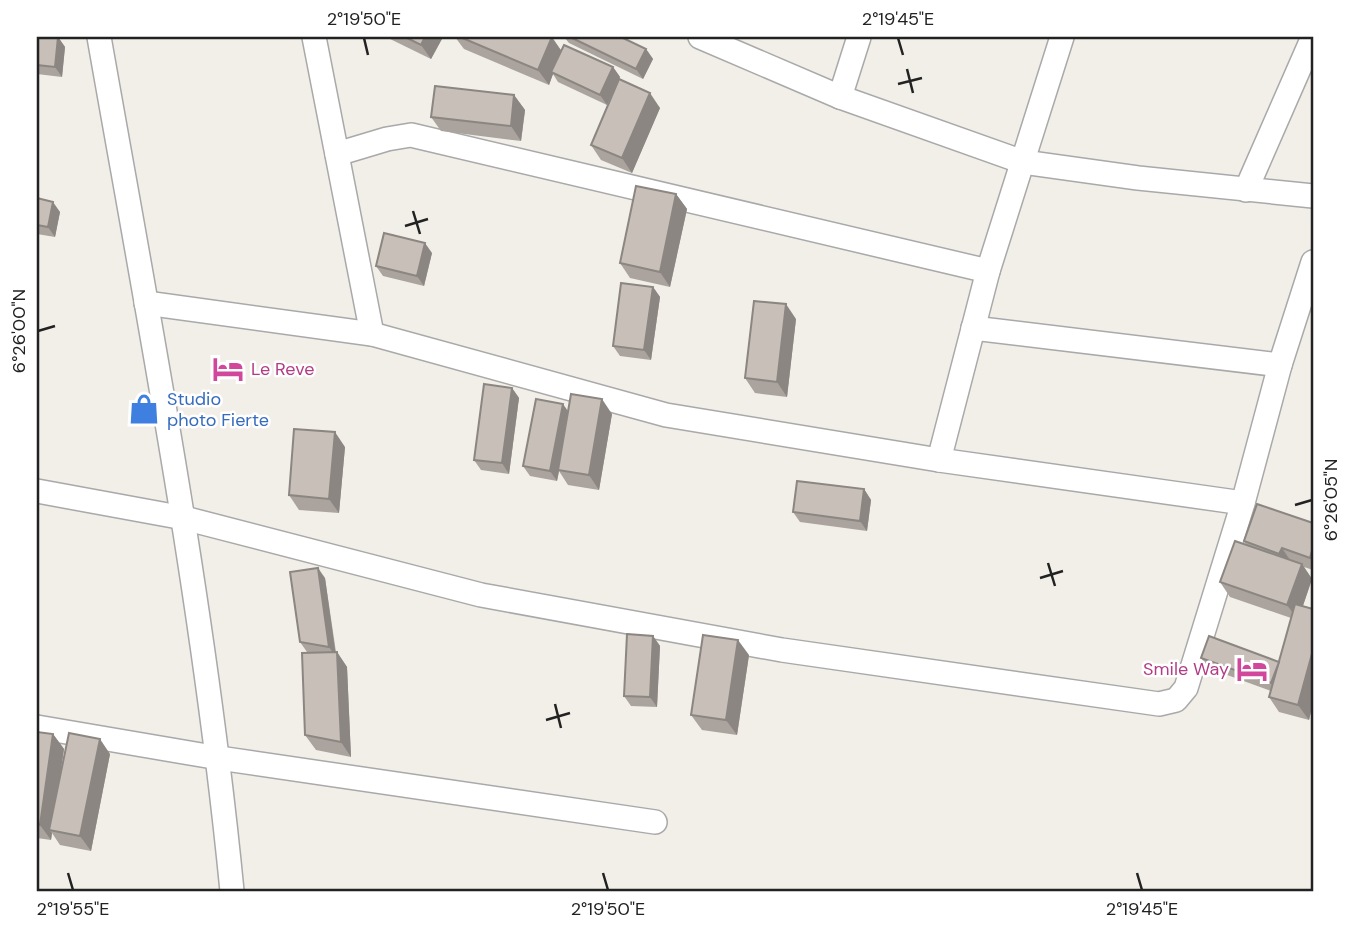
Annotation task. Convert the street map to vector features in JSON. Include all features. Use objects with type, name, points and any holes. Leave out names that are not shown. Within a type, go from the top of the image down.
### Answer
[{"type":"street","points":[[99,37],[184,518],[219,758],[232,891]]},
{"type":"street","points":[[314,37],[372,334]]},
{"type":"street","points":[[700,37],[840,97],[1023,162],[1313,196]]},
{"type":"street","points":[[840,97],[859,37]]},
{"type":"street","points":[[939,460],[988,271],[1062,37]]},
{"type":"street","points":[[1246,190],[1313,37]]},
{"type":"street","points":[[337,154],[411,135],[988,271]]},
{"type":"street","points":[[37,491],[184,518],[495,598],[782,650],[1159,705],[1175,700],[1186,688],[1243,503],[1280,365],[1313,262]]},
{"type":"street","points":[[146,303],[372,334],[666,415],[939,460],[1243,503]]},
{"type":"street","points":[[973,328],[1280,365]]},
{"type":"street","points":[[37,727],[219,758],[656,822]]},
{"type":"building","points":[[37,37],[58,37],[55,67],[37,65]]},
{"type":"building","points":[[405,37],[425,37],[421,45]]},
{"type":"building","points":[[460,37],[552,37],[538,70]]},
{"type":"building","points":[[570,37],[621,37],[646,49],[636,69]]},
{"type":"building","points":[[564,45],[613,67],[600,95],[551,72]]},
{"type":"building","points":[[619,79],[650,93],[622,158],[591,145]]},
{"type":"building","points":[[435,86],[514,95],[511,126],[431,117]]},
{"type":"building","points":[[636,186],[676,194],[660,272],[620,263]]},
{"type":"building","points":[[37,198],[53,202],[48,227],[37,225]]},
{"type":"building","points":[[384,233],[425,243],[417,276],[376,266]]},
{"type":"building","points":[[621,283],[653,287],[644,350],[613,346]]},
{"type":"building","points":[[754,301],[786,304],[777,382],[745,378]]},
{"type":"building","points":[[484,384],[512,388],[502,463],[474,460]]},
{"type":"building","points":[[571,394],[602,399],[589,475],[558,470]]},
{"type":"building","points":[[536,399],[563,404],[550,471],[523,466]]},
{"type":"building","points":[[294,429],[335,432],[329,499],[289,495]]},
{"type":"building","points":[[797,481],[864,489],[860,521],[793,512]]},
{"type":"building","points":[[1257,504],[1313,523],[1310,558],[1282,548],[1279,554],[1244,541]]},
{"type":"building","points":[[1235,541],[1302,564],[1287,605],[1220,582]]},
{"type":"building","points":[[318,568],[329,647],[300,642],[290,572]]},
{"type":"building","points":[[1295,604],[1313,609],[1313,650],[1298,705],[1269,697]]},
{"type":"building","points":[[627,634],[653,636],[650,697],[624,696]]},
{"type":"building","points":[[703,635],[738,640],[726,720],[691,715]]},
{"type":"building","points":[[1209,636],[1279,662],[1271,683],[1201,658]]},
{"type":"building","points":[[337,652],[341,742],[305,735],[302,653]]},
{"type":"building","points":[[37,732],[53,734],[40,825],[37,824]]},
{"type":"building","points":[[69,733],[100,739],[80,836],[49,830]]},
{"type":"place","name":"Le Reve","points":[[228,369]]},
{"type":"place","name":"Studio photo Fierte","points":[[144,409]]},
{"type":"place","name":"Smile Way","points":[[1252,669]]}]
